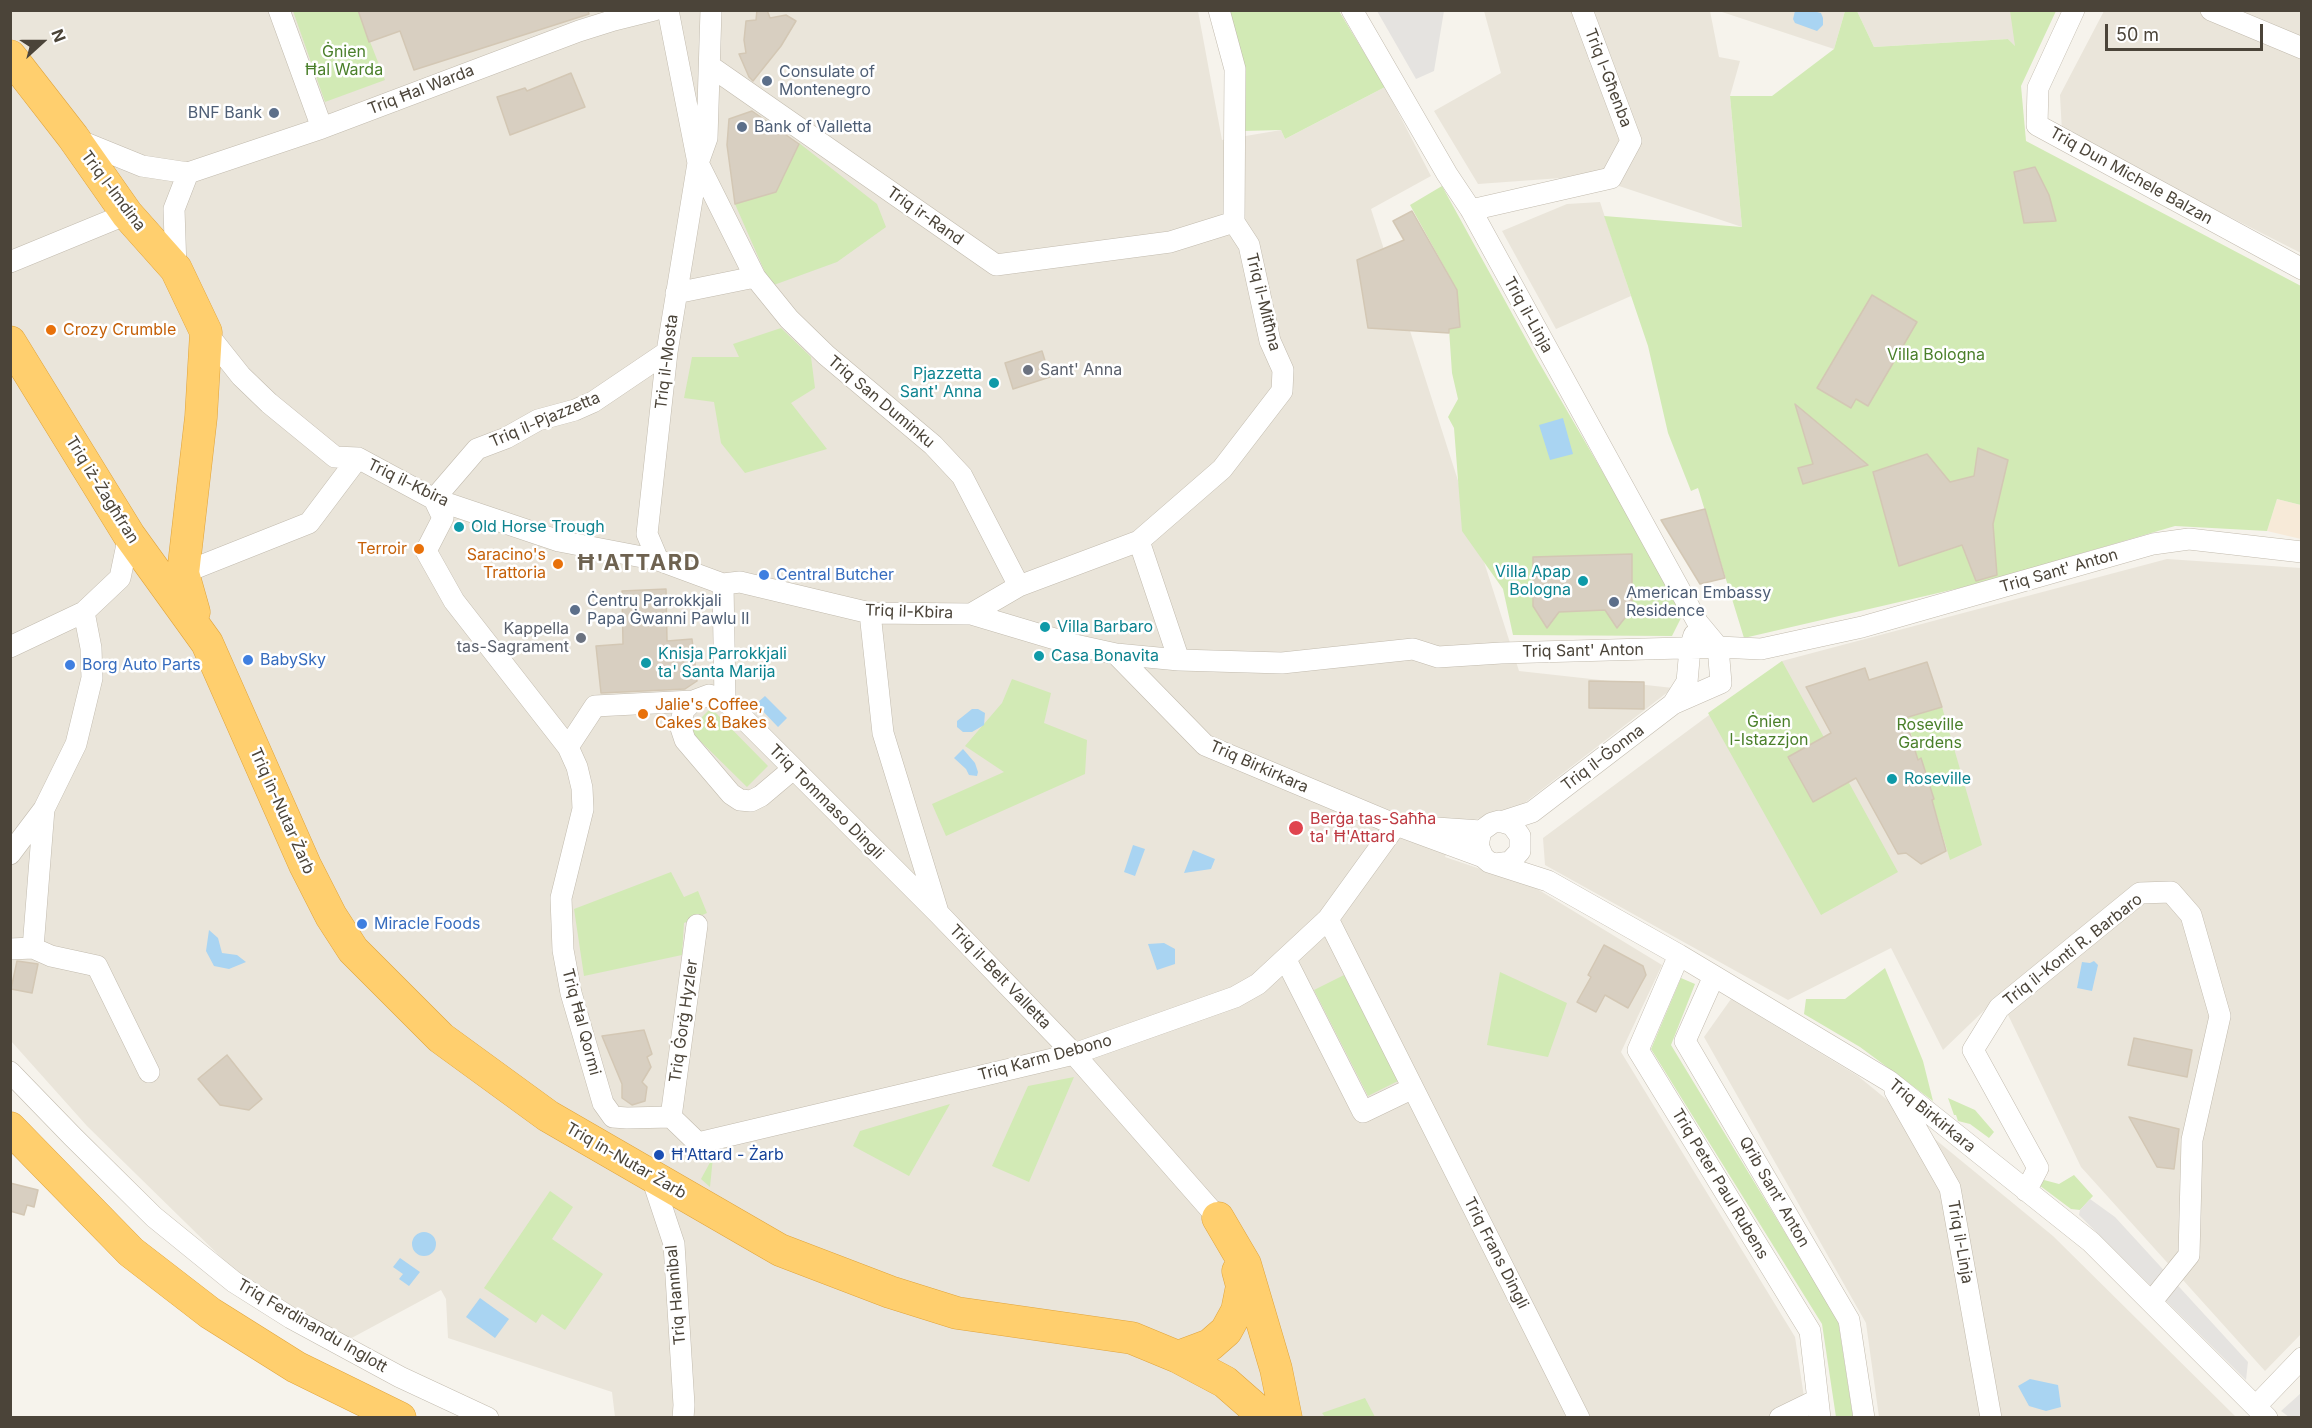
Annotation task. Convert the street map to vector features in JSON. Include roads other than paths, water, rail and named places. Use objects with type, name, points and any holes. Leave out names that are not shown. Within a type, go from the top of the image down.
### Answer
[{"type":"highway","name":"Triq l-Imdina","points":[[10,56],[73,137],[127,214],[176,269],[206,332]]},
{"type":"highway","points":[[204,638],[183,573],[206,369],[206,332]]},
{"type":"highway","name":"Triq iż-Żagħfran","points":[[10,342],[129,535],[204,638]]},
{"type":"highway","name":"Triq in-Nutar Żarb","points":[[204,638],[305,865],[331,916],[353,950],[441,1038],[548,1116],[780,1250],[890,1292],[957,1313],[1132,1338],[1225,1382],[1266,1418]]},
{"type":"highway","points":[[12,1137],[132,1252],[210,1313],[296,1367],[400,1418]]},
{"type":"highway","points":[[1178,1358],[1210,1345],[1226,1331],[1237,1311],[1242,1286],[1236,1261],[1218,1218]]},
{"type":"highway","points":[[1218,1218],[1245,1264],[1276,1369],[1286,1418]]},
{"type":"street","points":[[279,10],[321,128]]},
{"type":"street","name":"Triq Ħal Warda","points":[[73,137],[142,166],[188,173],[321,128],[579,31],[654,10]]},
{"type":"street","name":"Triq il-Mosta","points":[[668,10],[698,163]]},
{"type":"street","name":"Triq il-Mosta","points":[[658,560],[647,534],[667,352],[698,163],[707,138],[711,10]]},
{"type":"street","points":[[1219,10],[1235,69],[1234,222]]},
{"type":"street","name":"Triq il-Linja","points":[[1352,10],[1447,174],[1471,210],[1698,623],[1718,647]]},
{"type":"street","name":"Triq l-Għenba","points":[[1471,210],[1611,178],[1631,141],[1582,10]]},
{"type":"street","name":"Triq Dun Michele Balzan","points":[[2074,10],[2038,88],[2037,125],[2301,269]]},
{"type":"street","points":[[2220,12],[2301,48]]},
{"type":"street","name":"Triq ir-Rand","points":[[710,66],[996,266],[1170,242],[1234,222]]},
{"type":"street","name":"Triq San Duminku","points":[[698,163],[755,277],[789,319],[826,355],[933,445],[962,476],[1018,586]]},
{"type":"street","points":[[176,269],[174,209],[188,173]]},
{"type":"street","points":[[10,262],[127,214]]},
{"type":"street","name":"Triq il-Mitħna","points":[[971,614],[1018,586],[1139,541],[1222,469],[1282,391],[1283,370],[1270,341],[1249,245],[1234,222]]},
{"type":"street","points":[[676,293],[755,277]]},
{"type":"street","name":"Triq il-Kbira","points":[[206,332],[241,376],[290,421],[335,456],[358,458],[434,499],[559,541],[658,560],[723,584],[740,582],[870,613],[971,614]]},
{"type":"street","name":"Triq il-Pjazzetta","points":[[434,499],[477,449],[506,438],[538,420],[575,410],[593,402],[667,352]]},
{"type":"street","points":[[183,573],[309,523],[358,458]]},
{"type":"street","name":"Triq Ħal Qormi","points":[[434,499],[443,518],[426,551],[454,601],[568,747],[577,767],[582,788],[583,809],[561,898],[563,950],[571,993],[603,1103],[613,1117],[671,1118]]},
{"type":"street","points":[[10,647],[84,612],[120,579],[129,535]]},
{"type":"street","name":"Triq Sant' Anton","points":[[971,614],[1075,645],[1116,654],[1179,660],[1282,663],[1413,649],[1438,657],[1718,647],[1761,649],[1851,629],[2153,544],[2189,539],[2301,552]]},
{"type":"street","points":[[1139,541],[1179,660]]},
{"type":"street","points":[[709,699],[723,584]]},
{"type":"street","points":[[10,854],[44,809],[76,744],[92,678],[91,648],[84,612]]},
{"type":"street","name":"Triq il-Belt Valletta","points":[[870,613],[883,733],[939,914],[1074,1054],[1218,1218]]},
{"type":"street","points":[[1690,648],[1698,623]]},
{"type":"street","name":"Triq il-Ġonna","points":[[1501,822],[1532,812],[1673,704],[1721,683],[1718,647]]},
{"type":"street","name":"Triq il-Ġonna","points":[[1673,704],[1688,682],[1690,648]]},
{"type":"street","name":"Triq Birkirkara","points":[[1116,654],[1205,745],[1396,825],[1548,882],[1679,955],[1889,1081],[2091,1242],[2261,1412]]},
{"type":"street","points":[[568,747],[595,706],[709,699]]},
{"type":"street","points":[[709,699],[684,710],[680,725],[685,740],[731,794],[740,800],[752,801],[793,769]]},
{"type":"street","name":"Triq Tommaso Dingli","points":[[709,699],[793,769],[939,914]]},
{"type":"street","points":[[33,948],[44,809]]},
{"type":"street","name":"Triq il-Ġonna","points":[[1520,843],[1532,812]]},
{"type":"street","name":"Triq Birkirkara","points":[[1396,825],[1481,831],[1492,823],[1501,822],[1512,825],[1520,843],[1548,882]]},
{"type":"street","name":"Triq Karm Debono","points":[[671,1118],[699,1143],[1074,1054],[1235,997],[1258,984],[1328,919],[1396,825]]},
{"type":"street","points":[[1481,831],[1478,845],[1490,861],[1510,862],[1520,843]]},
{"type":"street","name":"Triq il-Konti R. Barbaro","points":[[2026,1191],[2038,1168],[1973,1050],[1999,1008],[2140,893],[2171,892],[2191,915],[2220,1016],[2192,1140],[2189,1255],[2152,1301]]},
{"type":"street","name":"Triq Frans Dingli","points":[[1328,919],[1579,1418]]},
{"type":"street","name":"Triq Ġorġ Hyzler","points":[[671,1118],[697,926]]},
{"type":"street","points":[[10,949],[33,948],[51,956],[97,966],[149,1072]]},
{"type":"street","name":"Triq Peter Paul Rubens","points":[[1679,955],[1638,1050],[1810,1331],[1819,1408]]},
{"type":"street","points":[[1286,960],[1363,1112],[1413,1088]]},
{"type":"street","name":"Qrib Sant' Anton","points":[[1714,976],[1685,1041],[1849,1320],[1864,1418]]},
{"type":"street","name":"Triq Ferdinandu Inglott","points":[[13,1075],[72,1137],[154,1217],[234,1282],[291,1318],[390,1371],[488,1418]]},
{"type":"street","name":"Triq il-Linja","points":[[1889,1081],[1950,1188],[1992,1418]]},
{"type":"street","name":"Triq Hannibal","points":[[651,1175],[674,1244],[683,1418]]},
{"type":"street","points":[[2261,1412],[2301,1358]]},
{"type":"street","points":[[1780,1418],[1819,1408]]},
{"type":"water","points":[[1795,11],[1821,13],[1823,25],[1817,31],[1795,23],[1793,19]]},
{"type":"water","points":[[1563,418],[1573,454],[1550,460],[1539,425]]},
{"type":"water","points":[[765,696],[787,718],[778,727],[756,704]]},
{"type":"water","points":[[972,709],[985,713],[984,725],[972,732],[963,732],[957,727],[957,721]]},
{"type":"water","points":[[963,749],[975,763],[977,776],[969,775],[954,758]]},
{"type":"water","points":[[1133,845],[1145,849],[1135,876],[1124,872]]},
{"type":"water","points":[[1193,850],[1215,859],[1211,869],[1184,873]]},
{"type":"water","points":[[209,930],[218,938],[222,953],[237,955],[246,962],[229,969],[214,966],[206,951]]},
{"type":"water","points":[[1164,943],[1175,949],[1175,964],[1157,970],[1148,944]]},
{"type":"water","points":[[2094,961],[2098,965],[2092,991],[2077,988],[2082,962]]},
{"type":"water","points":[[424,1232],[433,1235],[436,1244],[433,1253],[424,1256],[415,1253],[412,1244],[415,1235]]},
{"type":"water","points":[[400,1258],[420,1272],[409,1286],[399,1279],[403,1274],[393,1267]]},
{"type":"water","points":[[480,1298],[509,1319],[495,1338],[466,1317]]},
{"type":"water","points":[[2030,1379],[2058,1385],[2061,1407],[2046,1411],[2029,1406],[2018,1386]]},
{"type":"place","name":"Consulate of Montenegro","points":[[767,81]]},
{"type":"place","name":"BNF Bank","points":[[274,113]]},
{"type":"place","name":"Bank of Valletta","points":[[742,127]]},
{"type":"place","name":"Crozy Crumble","points":[[51,330]]},
{"type":"place","name":"Sant' Anna","points":[[1028,370]]},
{"type":"place","name":"Pjazzetta Sant' Anna","points":[[994,383]]},
{"type":"place","name":"Old Horse Trough","points":[[459,527]]},
{"type":"place","name":"Terroir","points":[[419,549]]},
{"type":"place","name":"Saracino's Trattoria","points":[[558,564]]},
{"type":"place","name":"Central Butcher","points":[[764,575]]},
{"type":"place","name":"Villa Apap Bologna","points":[[1583,581]]},
{"type":"place","name":"American Embassy Residence","points":[[1614,602]]},
{"type":"place","name":"Ċentru Parrokkjali Papa Ġwanni Pawlu II","points":[[575,610]]},
{"type":"place","name":"Villa Barbaro","points":[[1045,627]]},
{"type":"place","name":"Kappella tas-Sagrament","points":[[581,638]]},
{"type":"place","name":"Casa Bonavita","points":[[1039,656]]},
{"type":"place","name":"BabySky","points":[[248,660]]},
{"type":"place","name":"Knisja Parrokkjali ta' Santa Marija","points":[[646,663]]},
{"type":"place","name":"Borg Auto Parts","points":[[70,665]]},
{"type":"place","name":"Jalie's Coffee, Cakes & Bakes","points":[[643,714]]},
{"type":"place","name":"Roseville","points":[[1892,779]]},
{"type":"place","name":"Berġa tas-Saħħa ta' Ħ'Attard","points":[[1296,828]]},
{"type":"place","name":"Miracle Foods","points":[[362,924]]},
{"type":"place","name":"Ħ'Attard - Żarb","points":[[659,1155]]},
{"type":"district","name":"Ħ'ATTARD","points":[[639,563]]},
{"type":"park label","name":"Ġnien Ħal Warda","points":[[344,61]]},
{"type":"park label","name":"Villa Bologna","points":[[1936,355]]},
{"type":"park label","name":"Ġnien l-Istazzjon","points":[[1769,731]]},
{"type":"park label","name":"Roseville Gardens","points":[[1930,734]]}]
